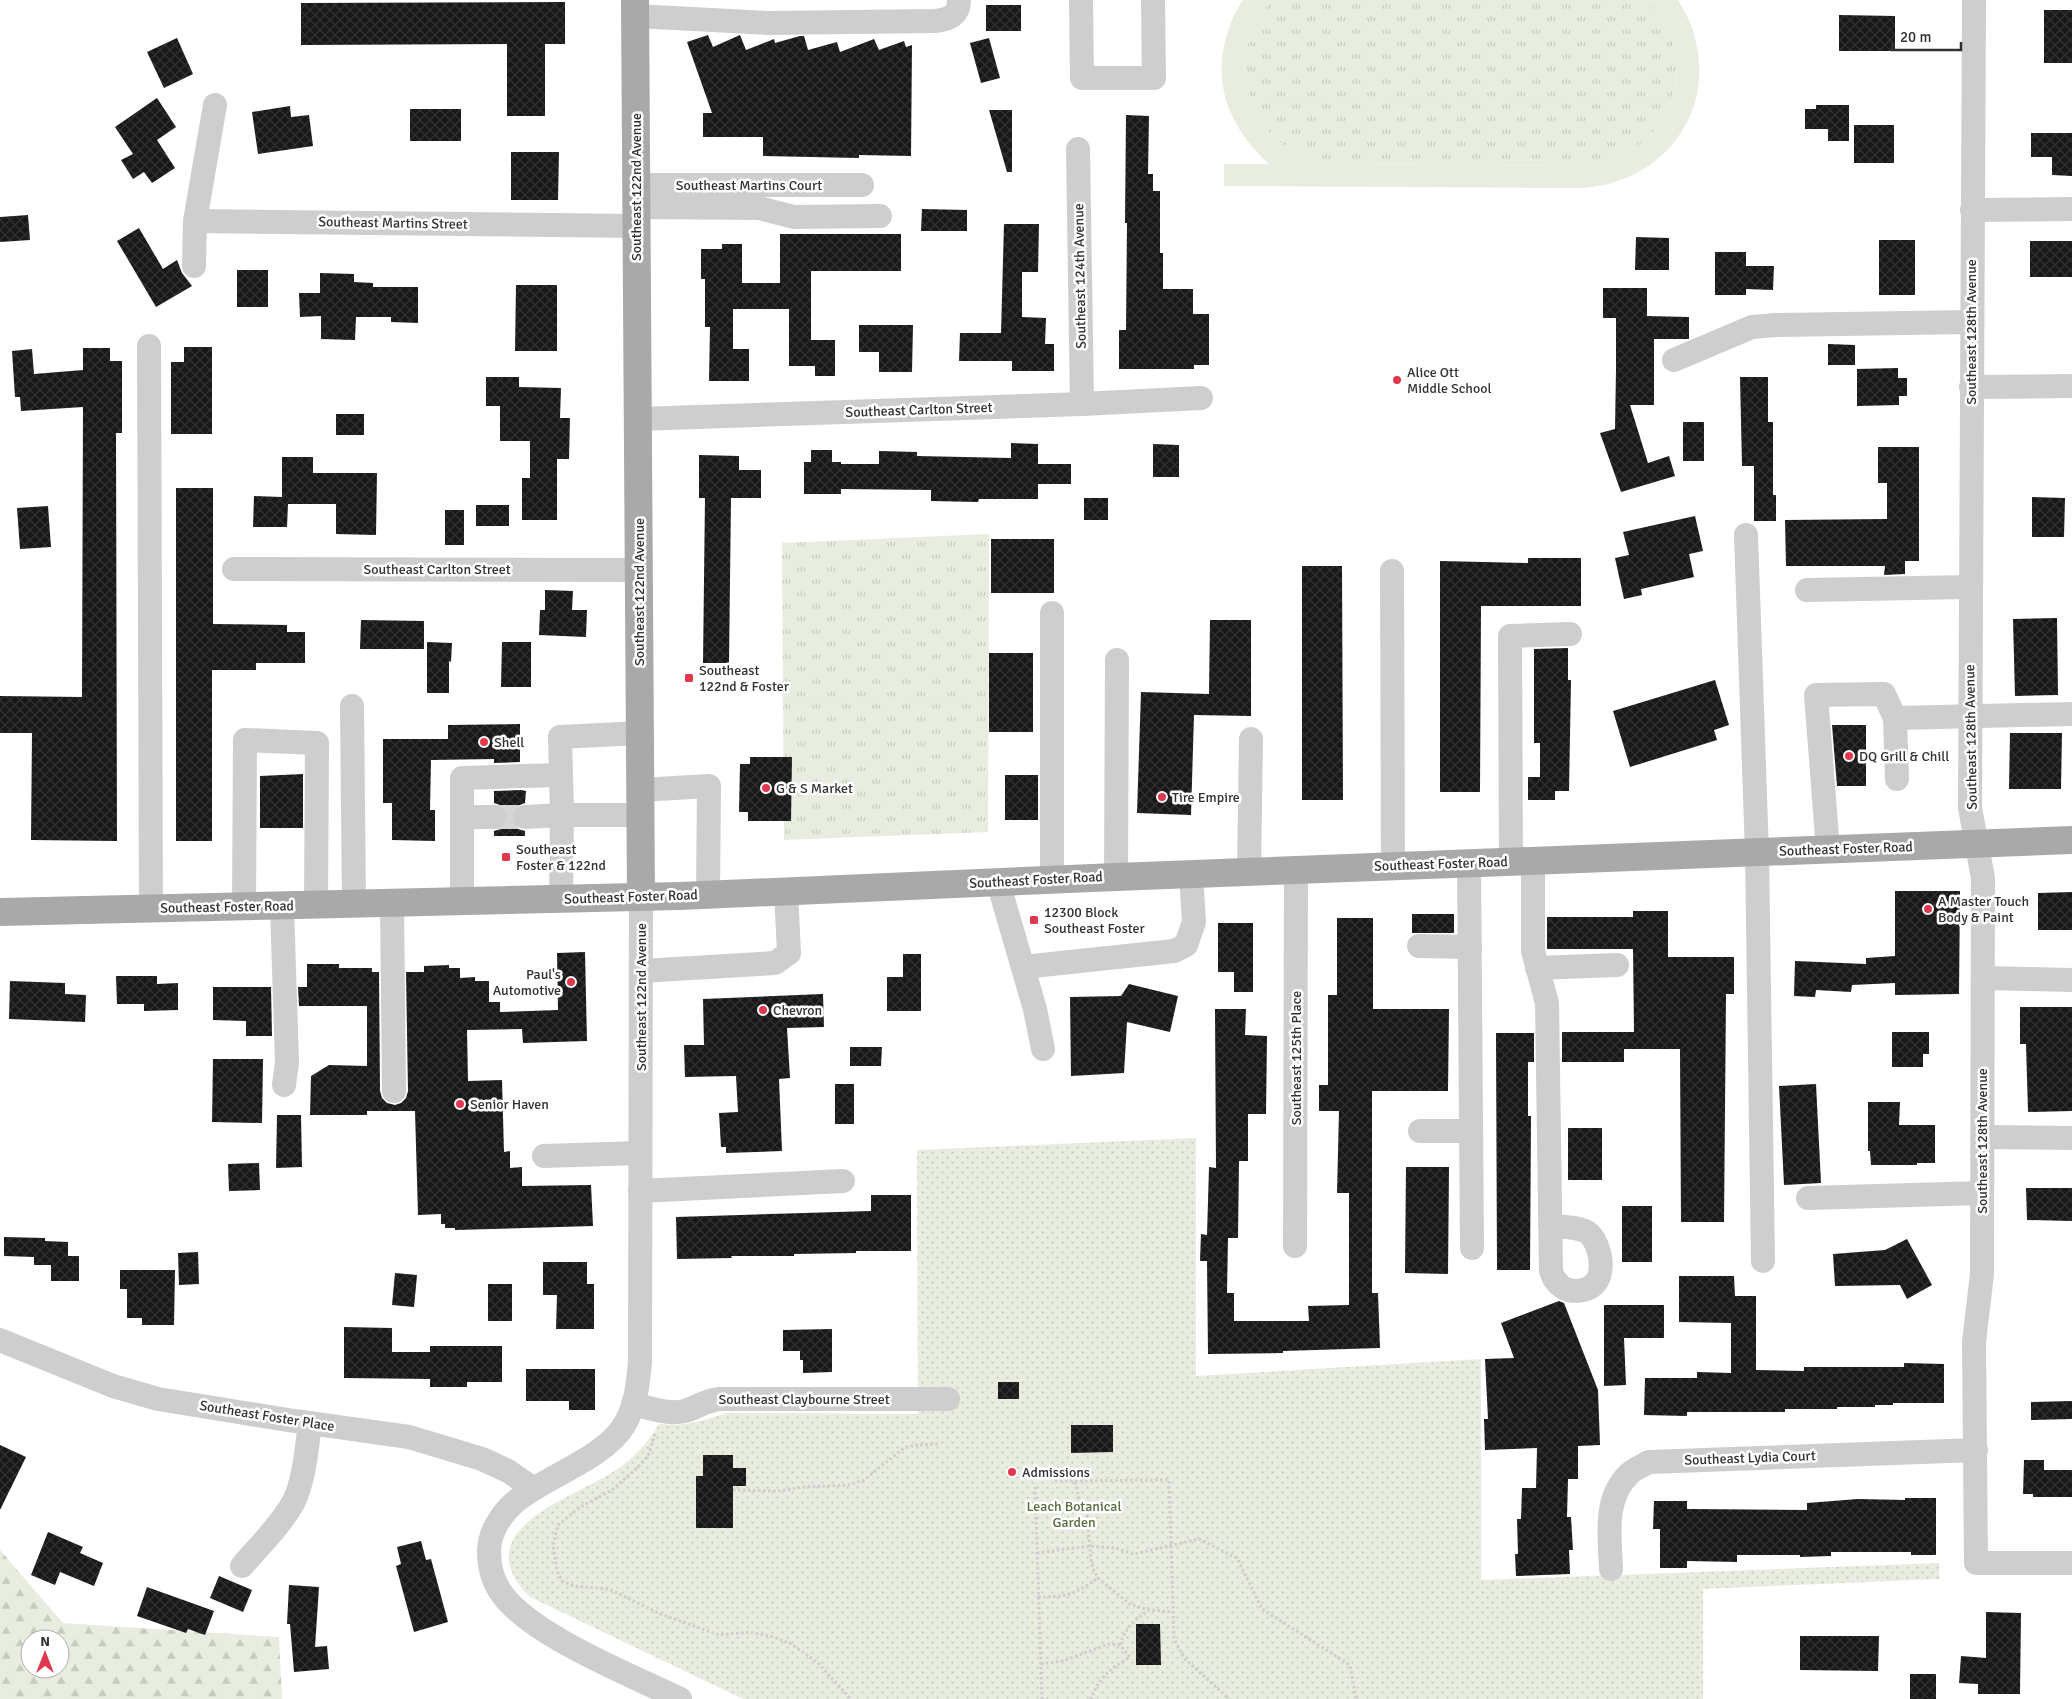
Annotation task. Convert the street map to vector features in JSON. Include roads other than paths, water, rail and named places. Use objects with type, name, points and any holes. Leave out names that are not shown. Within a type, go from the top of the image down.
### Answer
[{"type":"main road","name":"Southeast 122nd Avenue","points":[[635,8],[641,897]]},
{"type":"main road","name":"Southeast Foster Road","points":[[0,912],[641,897],[1296,869],[2072,840]]},
{"type":"street","points":[[635,8],[768,23],[936,21],[947,20],[954,16],[958,10],[960,0]]},
{"type":"street","points":[[1081,0],[1082,78],[1154,78],[1153,0]]},
{"type":"street","name":"Southeast 128th Avenue","points":[[1974,0],[1970,808],[1983,878],[1984,978],[1982,1274],[1974,1342],[1976,1563],[2072,1563]]},
{"type":"street","points":[[194,266],[194,221],[215,105]]},
{"type":"street","name":"Southeast 124th Avenue","points":[[1078,149],[1082,404]]},
{"type":"street","name":"Southeast Martins Court","points":[[636,206],[862,185]]},
{"type":"street","points":[[636,206],[759,208],[794,217],[880,216]]},
{"type":"street","name":"Southeast Martins Street","points":[[194,221],[636,206]]},
{"type":"street","points":[[1972,210],[2072,209]]},
{"type":"street","points":[[1674,360],[1752,327],[1971,322]]},
{"type":"street","points":[[149,346],[151,909]]},
{"type":"street","points":[[1971,387],[2072,386]]},
{"type":"street","name":"Southeast Carlton Street","points":[[638,419],[1082,404],[1201,398]]},
{"type":"street","points":[[1746,536],[1756,853],[1763,1261]]},
{"type":"street","name":"Southeast Carlton Street","points":[[234,569],[639,570]]},
{"type":"street","points":[[1392,570],[1392,866]]},
{"type":"street","points":[[1807,590],[1970,587]]},
{"type":"street","points":[[1052,613],[1052,879]]},
{"type":"street","points":[[1550,1226],[1546,1003],[1533,951],[1522,861],[1510,636],[1570,634]]},
{"type":"street","points":[[1116,877],[1117,660]]},
{"type":"street","points":[[1828,850],[1816,695],[1884,694],[1895,718],[1897,779]]},
{"type":"street","points":[[352,706],[354,904]]},
{"type":"street","points":[[1895,718],[2072,714]]},
{"type":"street","points":[[561,899],[562,815],[560,737],[640,733]]},
{"type":"street","points":[[1249,872],[1251,739]]},
{"type":"street","points":[[244,907],[245,740],[317,743],[316,906]]},
{"type":"street","points":[[462,901],[462,778],[561,775]]},
{"type":"street","points":[[525,817],[562,815],[641,803],[709,786],[708,894]]},
{"type":"street","points":[[462,817],[494,817]]},
{"type":"street","points":[[1469,863],[1472,1248]]},
{"type":"street","name":"Southeast 125th Place","points":[[1295,1246],[1296,869]]},
{"type":"street","points":[[1023,967],[1174,951],[1186,945],[1194,922],[1191,874]]},
{"type":"street","points":[[998,882],[1035,1010],[1043,1050]]},
{"type":"street","points":[[641,971],[775,963],[789,953],[786,891]]},
{"type":"street","name":"Southeast 122nd Avenue","points":[[641,897],[640,1362],[634,1404],[622,1428],[611,1440],[596,1452],[514,1503],[493,1530],[489,1546],[489,1560],[495,1582],[502,1595],[518,1611],[543,1629],[574,1647],[680,1699]]},
{"type":"street","points":[[392,903],[394,1091]]},
{"type":"street","points":[[282,906],[287,1062],[284,1085]]},
{"type":"street","points":[[1419,946],[1470,947]]},
{"type":"street","points":[[1537,968],[1617,965]]},
{"type":"street","points":[[1984,978],[2072,980]]},
{"type":"street","points":[[1420,1131],[1471,1131]]},
{"type":"street","points":[[1983,1137],[2072,1138]]},
{"type":"street","points":[[544,1156],[640,1153]]},
{"type":"street","points":[[640,1191],[843,1181]]},
{"type":"street","points":[[1808,1198],[1982,1193]]},
{"type":"street","name":"Southeast Foster Place","points":[[0,1340],[113,1386],[158,1398],[408,1437],[434,1444],[482,1459],[508,1471],[534,1489]]},
{"type":"street","name":"Southeast Claybourne Street","points":[[634,1404],[674,1412],[686,1410],[707,1400],[719,1399],[948,1398]]},
{"type":"street","points":[[242,1566],[272,1531],[292,1503],[298,1488],[310,1423]]},
{"type":"street","name":"Southeast Lydia Court","points":[[1611,1569],[1610,1511],[1618,1486],[1630,1472],[1649,1462],[1976,1450]]},
{"type":"tunnel","points":[[494,817],[525,817]]},
{"type":"place","name":"Alice Ott Middle School","points":[[1397,380]]},
{"type":"place","name":"Southeast 122nd & Foster","points":[[689,678]]},
{"type":"place","name":"Shell","points":[[484,742]]},
{"type":"place","name":"DQ Grill & Chill","points":[[1849,756]]},
{"type":"place","name":"G & S Market","points":[[766,788]]},
{"type":"place","name":"Tire Empire","points":[[1162,797]]},
{"type":"place","name":"Southeast Foster & 122nd","points":[[506,857]]},
{"type":"place","name":"A Master Touch Body & Paint","points":[[1928,909]]},
{"type":"place","name":"12300 Block Southeast Foster","points":[[1034,920]]},
{"type":"place","name":"Paul's Automotive","points":[[571,982]]},
{"type":"place","name":"Chevron","points":[[763,1010]]},
{"type":"place","name":"Senior Haven","points":[[460,1104]]},
{"type":"place","name":"Admissions","points":[[1012,1472]]},
{"type":"park label","name":"Leach Botanical Garden","points":[[1074,1514]]}]
